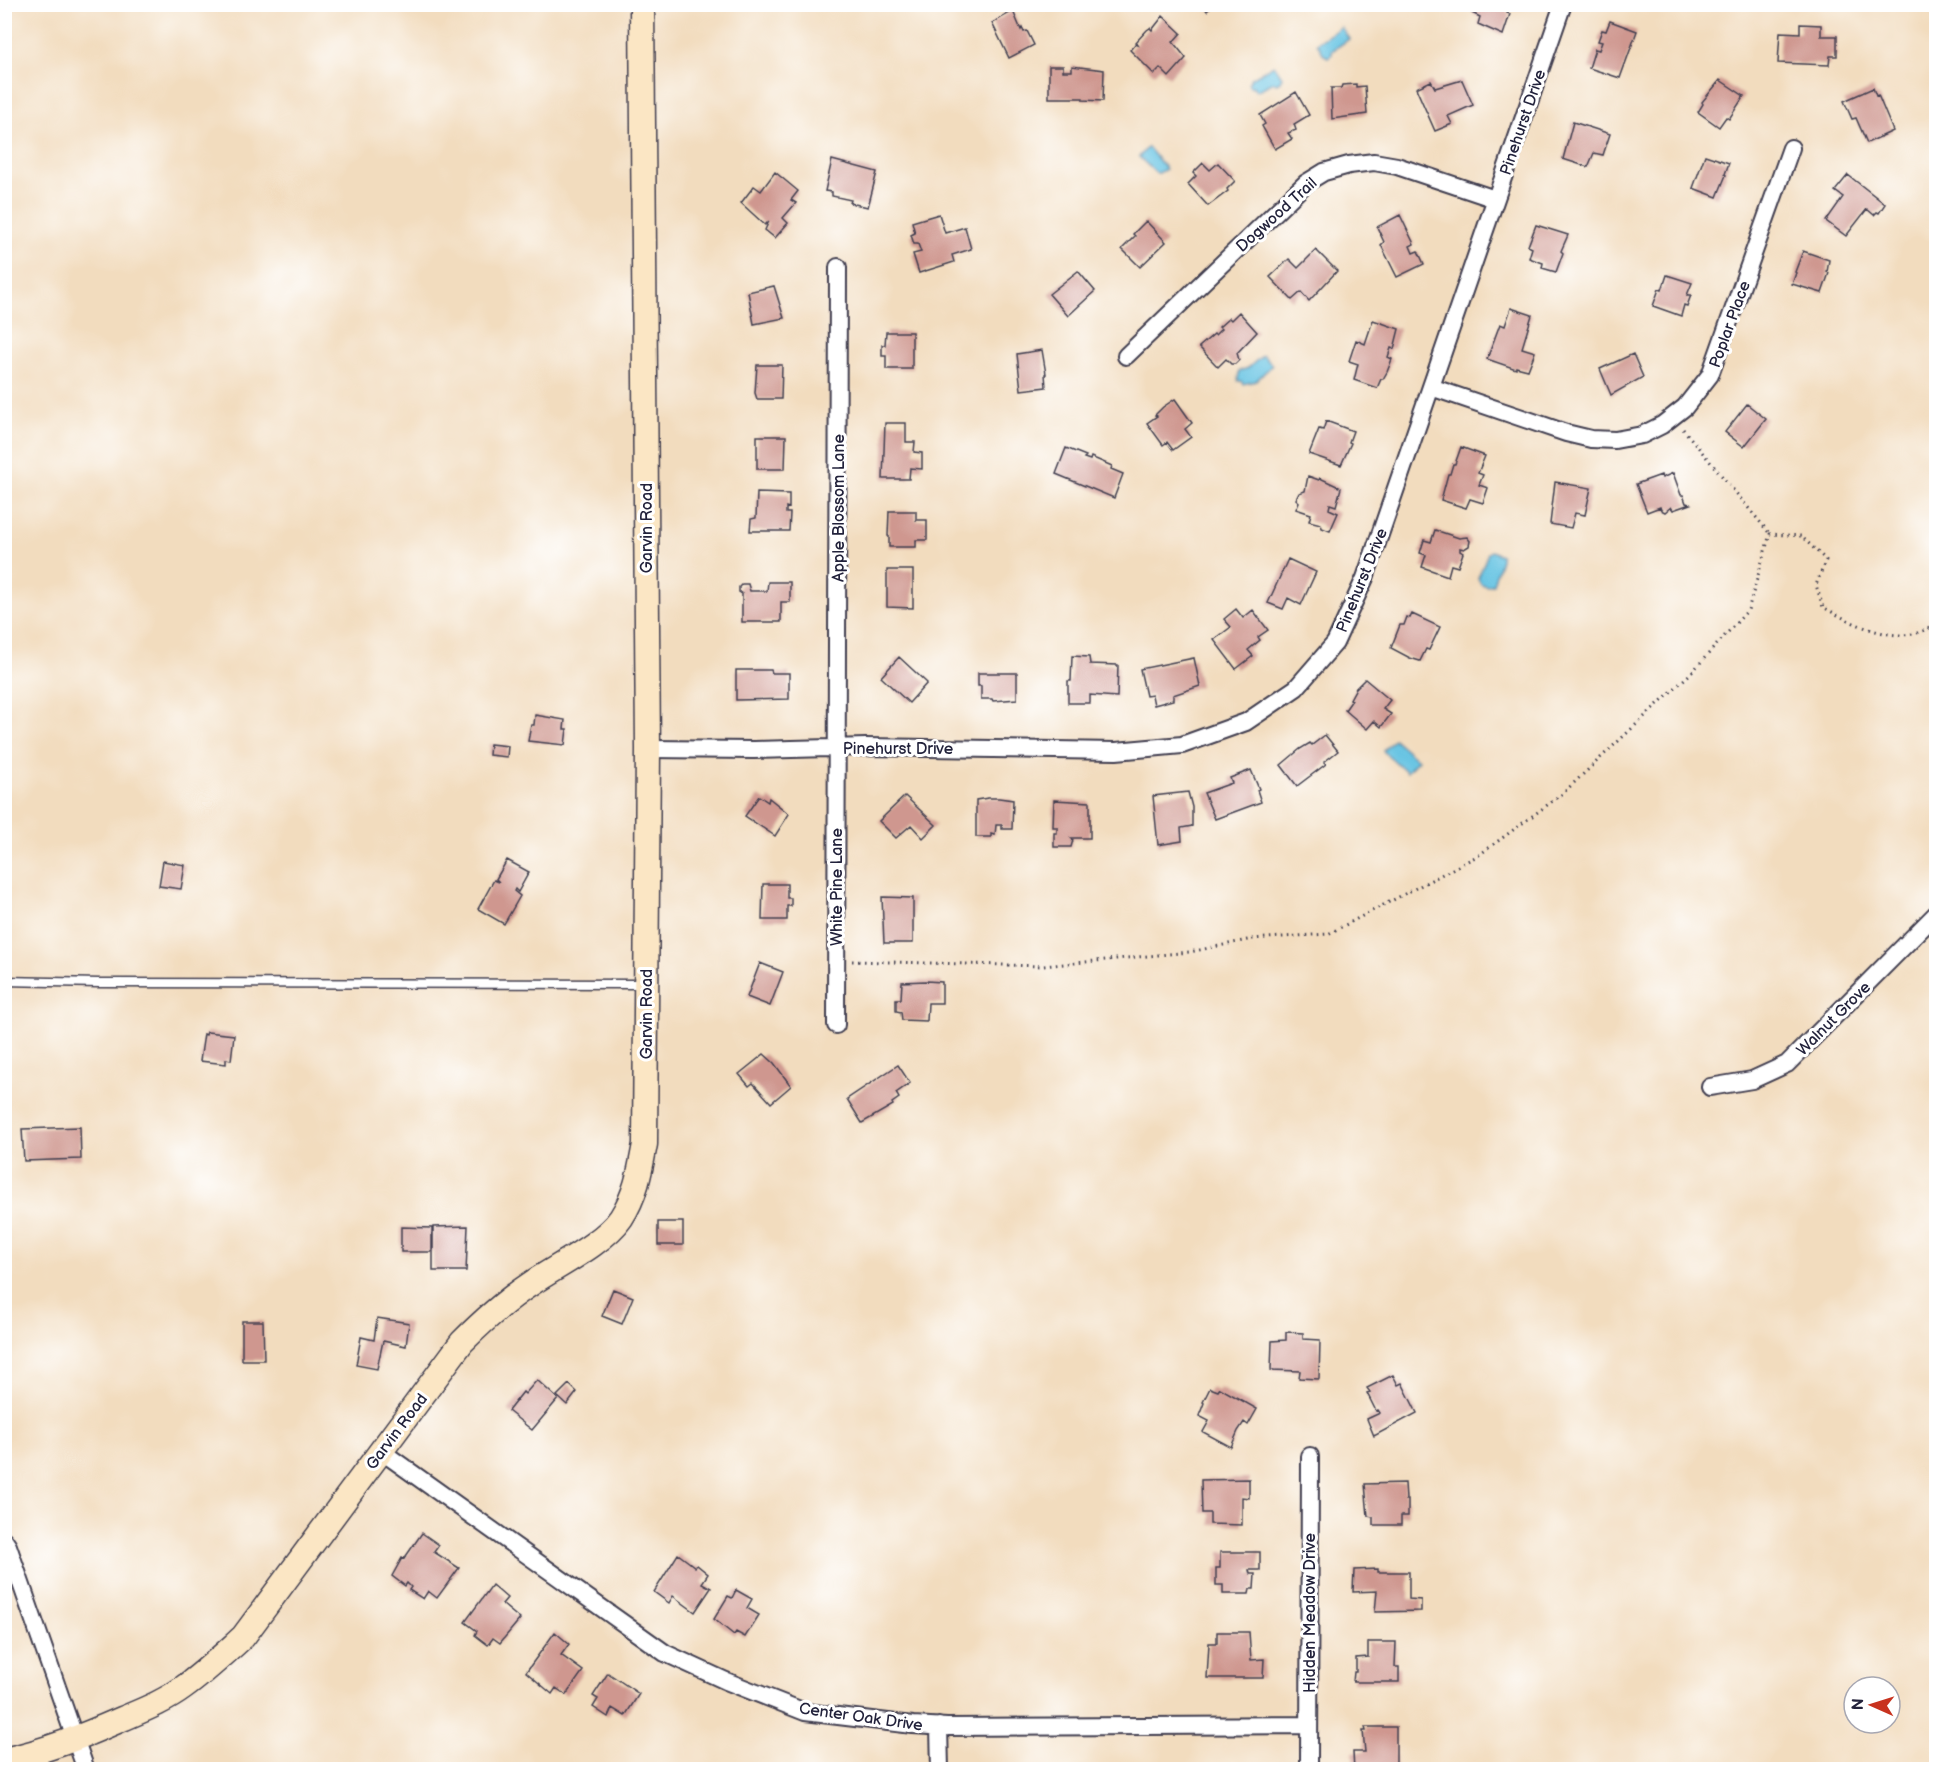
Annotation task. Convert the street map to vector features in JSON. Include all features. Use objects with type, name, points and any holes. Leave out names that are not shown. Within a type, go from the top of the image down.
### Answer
[{"type":"street","name":"Garvin Road","points":[[4,1760],[40,1752],[159,1703],[190,1682],[243,1637],[462,1342],[492,1313],[530,1284],[602,1238],[620,1220],[635,1189],[645,1144],[648,748],[642,4]]},
{"type":"street","name":"Pinehurst Drive","points":[[648,748],[754,750],[866,747],[1116,751],[1182,745],[1246,722],[1296,688],[1335,643],[1365,578],[1563,4]]},
{"type":"street","name":"Poplar Place","points":[[1431,387],[1566,433],[1591,439],[1615,440],[1642,435],[1673,417],[1685,407],[1710,375],[1791,148]]},
{"type":"street","name":"Dogwood Trail","points":[[1126,356],[1306,183],[1324,172],[1348,165],[1374,162],[1396,166],[1495,198]]},
{"type":"street","name":"Apple Blossom Lane","points":[[836,748],[838,267]]},
{"type":"street","name":"White Pine Lane","points":[[836,748],[836,1025]]},
{"type":"street","name":"Walnut Grove","points":[[1710,1087],[1752,1080],[1787,1064],[1936,914]]},
{"type":"street","name":"Center Oak Drive","points":[[381,1451],[665,1653],[726,1681],[805,1712],[939,1726],[1309,1725]]},
{"type":"street","name":"Hidden Meadow Drive","points":[[1309,1770],[1310,1455]]},
{"type":"street","points":[[4,1540],[86,1770]]},
{"type":"street","points":[[939,1726],[940,1770]]},
{"type":"lane","points":[[4,981],[646,984]]},
{"type":"path","points":[[1673,417],[1770,534],[1802,536],[1826,560],[1816,585],[1823,607],[1851,623],[1903,636],[1927,631],[1936,624]]},
{"type":"path","points":[[836,961],[1043,966],[1190,952],[1252,939],[1328,934],[1479,855],[1561,795],[1692,672],[1748,610],[1770,534]]},
{"type":"water","points":[[1341,27],[1349,39],[1332,51],[1328,57],[1324,55],[1317,43]]},
{"type":"water","points":[[1274,65],[1282,77],[1280,81],[1256,91],[1253,86],[1250,87],[1248,83],[1250,79]]},
{"type":"water","points":[[1148,147],[1166,169],[1157,174],[1139,157]]},
{"type":"water","points":[[1263,355],[1272,365],[1256,381],[1243,384],[1238,381],[1239,371],[1248,368]]},
{"type":"water","points":[[1491,551],[1501,555],[1501,559],[1493,584],[1487,586],[1481,584],[1478,578],[1488,553]]},
{"type":"water","points":[[1394,739],[1418,760],[1407,772],[1383,751]]},
{"type":"building","points":[[1202,4],[1215,4],[1207,11]]},
{"type":"building","points":[[1475,4],[1510,4],[1507,13],[1510,14],[1503,35],[1478,24],[1480,17],[1472,13]]},
{"type":"building","points":[[1013,11],[1021,30],[1022,28],[1024,32],[1027,31],[1034,45],[1009,58],[992,23]]},
{"type":"building","points":[[1163,16],[1181,33],[1173,42],[1186,58],[1169,77],[1160,68],[1154,74],[1130,50],[1135,44],[1138,45],[1136,42],[1147,30],[1150,28],[1152,30]]},
{"type":"building","points":[[1610,21],[1637,31],[1620,78],[1589,68],[1595,49],[1599,50],[1602,42],[1598,41],[1602,30],[1606,31]]},
{"type":"building","points":[[1800,24],[1821,25],[1821,36],[1837,36],[1837,56],[1830,56],[1829,65],[1778,63],[1780,32],[1800,33]]},
{"type":"building","points":[[1049,66],[1063,66],[1063,71],[1072,71],[1072,66],[1104,70],[1103,101],[1083,100],[1083,98],[1049,98]]},
{"type":"building","points":[[1462,80],[1473,105],[1448,116],[1452,124],[1435,131],[1416,88],[1431,81],[1435,88]]},
{"type":"building","points":[[1720,80],[1744,96],[1729,119],[1726,117],[1719,127],[1698,112],[1702,102]]},
{"type":"building","points":[[1356,84],[1356,87],[1365,86],[1367,114],[1332,119],[1331,88]]},
{"type":"building","points":[[1873,88],[1893,131],[1867,143],[1856,118],[1852,119],[1844,101]]},
{"type":"building","points":[[1296,92],[1309,115],[1294,124],[1296,130],[1288,133],[1292,139],[1275,149],[1262,126],[1265,124],[1260,115]]},
{"type":"building","points":[[1573,122],[1610,134],[1603,155],[1594,153],[1588,167],[1563,159]]},
{"type":"building","points":[[1705,155],[1729,163],[1717,197],[1693,188]]},
{"type":"building","points":[[832,160],[877,172],[868,207],[850,203],[851,200],[832,196],[832,192],[825,191]]},
{"type":"building","points":[[1203,163],[1210,170],[1218,163],[1235,181],[1227,189],[1228,191],[1208,206],[1188,184],[1196,176],[1193,173]]},
{"type":"building","points":[[775,172],[798,191],[791,200],[796,203],[783,218],[788,223],[775,238],[765,230],[769,221],[765,225],[741,203],[754,186],[761,191]]},
{"type":"building","points":[[1848,175],[1885,204],[1879,213],[1874,215],[1867,209],[1846,236],[1826,221],[1843,197],[1835,191]]},
{"type":"building","points":[[939,214],[945,233],[965,227],[971,249],[952,255],[954,262],[919,273],[913,254],[921,252],[918,244],[914,244],[911,235],[915,233],[912,222]]},
{"type":"building","points":[[1400,215],[1414,244],[1410,246],[1413,253],[1418,251],[1424,264],[1397,277],[1381,245],[1384,242],[1377,227]]},
{"type":"building","points":[[1146,221],[1166,242],[1140,267],[1122,249]]},
{"type":"building","points":[[1536,225],[1568,235],[1556,272],[1542,268],[1543,263],[1529,258],[1532,248],[1528,246]]},
{"type":"building","points":[[1316,250],[1337,271],[1309,301],[1301,292],[1292,300],[1270,277],[1289,259],[1298,268]]},
{"type":"building","points":[[1803,251],[1829,260],[1827,272],[1829,273],[1822,293],[1792,284]]},
{"type":"building","points":[[1078,271],[1095,291],[1068,316],[1049,294]]},
{"type":"building","points":[[1667,275],[1692,283],[1687,295],[1691,295],[1687,306],[1684,305],[1681,316],[1653,306]]},
{"type":"building","points":[[774,286],[784,318],[754,324],[748,292]]},
{"type":"building","points":[[1511,308],[1532,315],[1522,348],[1535,352],[1528,370],[1516,367],[1516,369],[1487,359],[1500,324],[1505,326]]},
{"type":"building","points":[[1239,312],[1257,332],[1237,353],[1239,360],[1235,364],[1231,364],[1226,359],[1218,367],[1199,347],[1215,335],[1221,329],[1219,327],[1229,318],[1231,320]]},
{"type":"building","points":[[1373,320],[1399,329],[1394,349],[1391,348],[1388,357],[1392,359],[1377,388],[1354,380],[1358,364],[1349,361],[1356,340],[1365,344]]},
{"type":"building","points":[[886,332],[912,332],[912,369],[886,369],[886,356],[882,356],[882,345],[885,345]]},
{"type":"building","points":[[1042,350],[1046,387],[1021,390],[1017,354]]},
{"type":"building","points":[[1633,354],[1643,377],[1611,395],[1600,369]]},
{"type":"building","points":[[757,365],[782,365],[781,399],[757,399],[755,393]]},
{"type":"building","points":[[1175,399],[1192,423],[1185,429],[1191,437],[1173,450],[1167,442],[1163,445],[1147,423]]},
{"type":"building","points":[[1747,404],[1766,419],[1744,447],[1725,432]]},
{"type":"building","points":[[1326,421],[1353,431],[1349,442],[1351,443],[1341,465],[1309,454],[1319,429],[1323,430]]},
{"type":"building","points":[[885,423],[906,423],[906,442],[915,442],[914,452],[922,453],[922,469],[910,468],[909,479],[883,479]]},
{"type":"building","points":[[757,436],[786,436],[785,469],[757,469]]},
{"type":"building","points":[[1461,447],[1485,456],[1478,473],[1483,475],[1479,485],[1488,488],[1483,503],[1470,499],[1466,508],[1441,500],[1448,474],[1455,464]]},
{"type":"building","points":[[1066,448],[1086,456],[1084,458],[1090,460],[1091,457],[1112,466],[1111,469],[1123,474],[1114,498],[1056,474]]},
{"type":"building","points":[[1673,473],[1681,495],[1686,503],[1690,504],[1673,510],[1671,507],[1665,512],[1660,507],[1647,512],[1636,484]]},
{"type":"building","points":[[1308,476],[1319,480],[1320,478],[1341,488],[1336,506],[1330,504],[1329,509],[1338,513],[1330,531],[1322,528],[1321,524],[1309,521],[1311,514],[1296,509],[1299,502],[1296,499],[1299,493],[1305,491]]},
{"type":"building","points":[[1555,482],[1591,488],[1585,515],[1575,513],[1571,528],[1550,524]]},
{"type":"building","points":[[757,493],[789,494],[789,508],[786,507],[786,513],[790,513],[789,531],[750,531],[751,519],[756,518]]},
{"type":"building","points":[[889,511],[916,511],[916,520],[927,520],[927,540],[916,540],[916,547],[889,547]]},
{"type":"building","points":[[1435,530],[1459,538],[1467,537],[1470,541],[1469,546],[1464,549],[1460,548],[1463,553],[1458,567],[1451,565],[1448,576],[1422,567],[1426,555],[1420,553],[1424,540],[1431,542]]},
{"type":"building","points":[[1288,559],[1316,572],[1301,605],[1288,598],[1283,609],[1268,603]]},
{"type":"building","points":[[887,570],[913,570],[913,608],[887,607]]},
{"type":"building","points":[[768,582],[790,582],[790,602],[781,602],[781,622],[742,622],[742,594],[739,592],[739,587],[742,584],[748,584],[750,591],[767,591]]},
{"type":"building","points":[[1236,609],[1243,618],[1253,610],[1268,630],[1258,637],[1260,640],[1248,650],[1253,656],[1236,669],[1214,640],[1231,627],[1224,619]]},
{"type":"building","points":[[1412,614],[1440,627],[1429,650],[1426,649],[1420,661],[1391,648],[1400,625],[1404,625],[1407,617],[1410,618]]},
{"type":"building","points":[[1072,656],[1089,657],[1090,664],[1118,665],[1117,697],[1090,695],[1090,703],[1068,703],[1068,681],[1071,681]]},
{"type":"building","points":[[899,657],[927,683],[909,703],[881,677]]},
{"type":"building","points":[[1194,658],[1200,686],[1173,695],[1173,700],[1154,705],[1152,695],[1146,696],[1140,669]]},
{"type":"building","points":[[736,670],[771,670],[772,673],[789,673],[789,699],[736,700]]},
{"type":"building","points":[[978,673],[1017,673],[1017,699],[993,701],[992,699],[981,699]]},
{"type":"building","points":[[1365,679],[1390,700],[1383,709],[1391,714],[1381,727],[1374,721],[1367,729],[1345,710],[1356,688]]},
{"type":"building","points":[[535,715],[565,720],[564,729],[567,729],[565,745],[528,741]]},
{"type":"building","points":[[1325,735],[1338,751],[1324,762],[1326,764],[1297,786],[1281,765],[1300,749],[1310,743],[1312,745]]},
{"type":"building","points":[[490,744],[508,746],[507,757],[489,755]]},
{"type":"building","points":[[1251,770],[1259,789],[1257,790],[1261,802],[1215,819],[1204,793],[1232,783],[1230,778]]},
{"type":"building","points":[[1188,792],[1192,807],[1192,826],[1181,828],[1182,841],[1158,845],[1153,796]]},
{"type":"building","points":[[759,796],[768,802],[769,798],[789,814],[775,836],[745,816]]},
{"type":"building","points":[[905,796],[936,825],[923,838],[911,825],[896,838],[879,821]]},
{"type":"building","points":[[988,798],[1013,800],[1012,829],[1002,829],[1002,825],[996,825],[995,835],[976,837],[976,800]]},
{"type":"building","points":[[1054,800],[1090,802],[1090,838],[1071,838],[1073,840],[1071,847],[1054,847],[1054,833],[1057,833],[1057,827],[1053,827]]},
{"type":"building","points":[[507,860],[529,872],[518,892],[515,889],[514,891],[520,896],[504,924],[478,909],[494,880],[499,882],[496,879]]},
{"type":"building","points":[[163,861],[185,865],[181,889],[159,886]]},
{"type":"building","points":[[763,884],[787,884],[787,898],[791,898],[791,906],[787,906],[787,920],[762,920]]},
{"type":"building","points":[[882,897],[913,898],[913,943],[884,943]]},
{"type":"building","points":[[760,963],[783,972],[770,1006],[747,997]]},
{"type":"building","points":[[902,982],[942,982],[942,1003],[928,1003],[927,1021],[902,1020],[901,1012],[896,1011],[896,999],[901,999]]},
{"type":"building","points":[[207,1032],[234,1035],[231,1060],[226,1059],[226,1064],[200,1061],[204,1034],[206,1035]]},
{"type":"building","points":[[764,1054],[774,1063],[791,1086],[771,1103],[753,1083],[749,1086],[739,1074]]},
{"type":"building","points":[[898,1065],[910,1083],[896,1093],[899,1098],[892,1103],[893,1105],[862,1123],[847,1099]]},
{"type":"building","points":[[80,1127],[81,1159],[24,1161],[22,1129]]},
{"type":"building","points":[[658,1222],[683,1222],[683,1245],[658,1245]]},
{"type":"building","points":[[468,1226],[466,1271],[433,1271],[433,1227]]},
{"type":"building","points":[[401,1227],[432,1228],[432,1252],[401,1252]]},
{"type":"building","points":[[613,1289],[633,1297],[622,1324],[602,1316]]},
{"type":"building","points":[[377,1318],[409,1323],[406,1346],[383,1341],[377,1369],[356,1365],[361,1337],[374,1340]]},
{"type":"building","points":[[242,1321],[263,1321],[264,1360],[242,1360]]},
{"type":"building","points":[[1286,1332],[1303,1333],[1303,1339],[1320,1340],[1319,1379],[1299,1378],[1300,1371],[1271,1370],[1272,1341],[1286,1340]]},
{"type":"building","points":[[1393,1375],[1398,1385],[1402,1383],[1417,1413],[1374,1436],[1367,1419],[1380,1413],[1376,1411],[1367,1393],[1370,1392],[1367,1388]]},
{"type":"building","points":[[537,1380],[558,1399],[532,1430],[508,1411],[523,1392],[525,1394]]},
{"type":"building","points":[[569,1384],[577,1392],[567,1405],[557,1396]]},
{"type":"building","points":[[1210,1388],[1218,1391],[1220,1388],[1257,1409],[1248,1425],[1244,1422],[1231,1447],[1203,1432],[1209,1421],[1199,1416]]},
{"type":"building","points":[[1249,1479],[1249,1498],[1242,1497],[1242,1525],[1210,1524],[1210,1513],[1202,1513],[1201,1480]]},
{"type":"building","points":[[1405,1483],[1408,1516],[1401,1516],[1401,1525],[1373,1525],[1373,1517],[1368,1516],[1365,1484]]},
{"type":"building","points":[[422,1533],[439,1545],[434,1552],[459,1568],[437,1598],[428,1591],[423,1599],[409,1590],[411,1587],[407,1583],[405,1586],[392,1576],[402,1558],[404,1559]]},
{"type":"building","points":[[1220,1552],[1260,1552],[1260,1570],[1249,1570],[1250,1574],[1255,1574],[1254,1589],[1250,1589],[1249,1594],[1223,1594],[1223,1585],[1216,1585],[1216,1568],[1220,1568]]},
{"type":"building","points":[[678,1554],[708,1574],[702,1583],[711,1588],[695,1612],[673,1596],[669,1603],[654,1592]]},
{"type":"building","points":[[1378,1569],[1378,1572],[1409,1572],[1409,1599],[1421,1600],[1421,1611],[1375,1612],[1377,1591],[1353,1592],[1354,1570]]},
{"type":"building","points":[[492,1585],[507,1598],[502,1604],[520,1619],[500,1643],[493,1638],[488,1645],[475,1635],[477,1631],[465,1622]]},
{"type":"building","points":[[736,1590],[752,1599],[747,1608],[759,1615],[745,1637],[736,1632],[734,1635],[714,1619],[728,1596],[732,1598]]},
{"type":"building","points":[[555,1632],[569,1644],[561,1655],[583,1671],[566,1695],[556,1688],[552,1694],[526,1672]]},
{"type":"building","points":[[1217,1632],[1249,1632],[1251,1660],[1264,1659],[1263,1678],[1207,1678],[1209,1643],[1217,1643]]},
{"type":"building","points":[[1368,1642],[1396,1642],[1395,1667],[1399,1667],[1399,1682],[1353,1682],[1356,1658],[1368,1657]]},
{"type":"building","points":[[608,1673],[639,1694],[625,1716],[612,1708],[608,1717],[593,1707],[598,1699],[593,1696]]},
{"type":"building","points":[[1365,1727],[1396,1727],[1396,1770],[1354,1770],[1353,1752],[1365,1752],[1363,1731],[1366,1731]]}]
